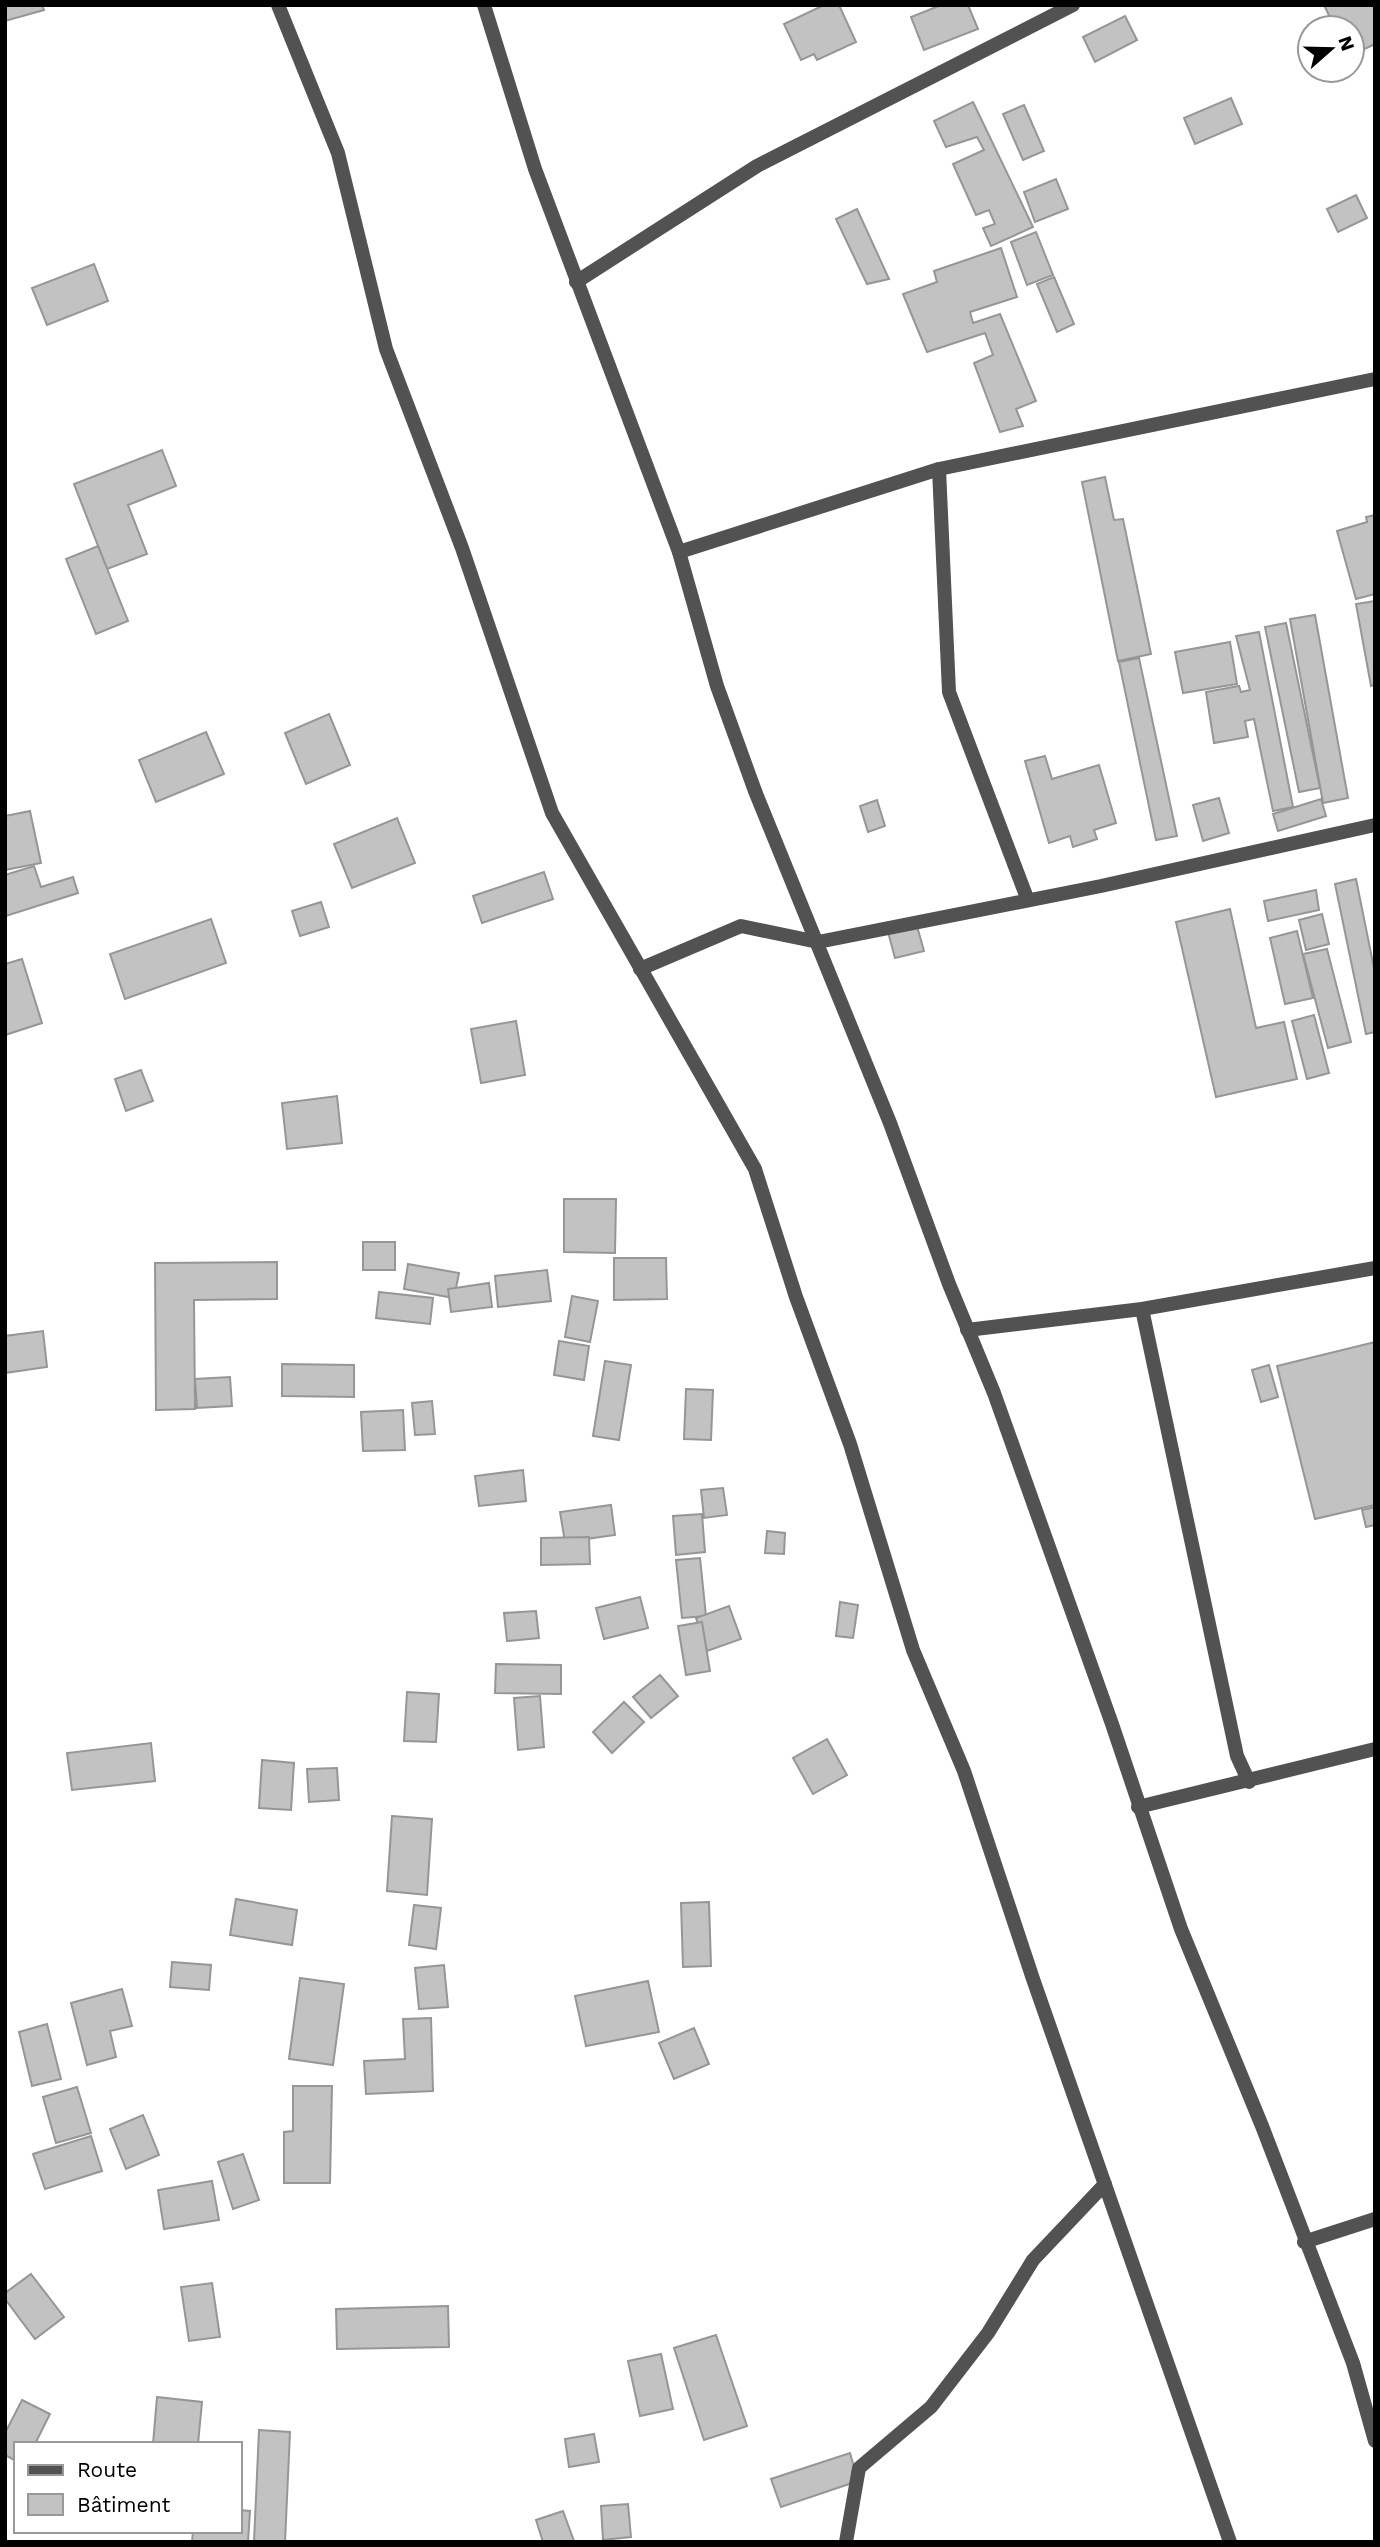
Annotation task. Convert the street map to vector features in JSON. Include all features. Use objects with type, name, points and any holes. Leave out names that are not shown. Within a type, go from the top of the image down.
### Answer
[{"type":"street","points":[[278,5],[338,153],[386,349],[462,548],[552,813],[755,1169],[796,1297],[850,1444],[913,1650],[964,1771],[1230,2542]]},
{"type":"street","points":[[484,5],[535,169],[679,552],[717,686],[755,791],[818,942],[967,1330],[994,1393],[1112,1724],[1181,1928],[1262,2126],[1304,2242],[1353,2362],[1375,2441]]},
{"type":"street","points":[[576,282],[757,166],[1073,5]]},
{"type":"street","points":[[679,552],[939,469],[1375,379]]},
{"type":"street","points":[[939,469],[949,692],[1027,898]]},
{"type":"street","points":[[640,969],[741,926],[818,942],[1027,898],[1101,886],[1375,825]]},
{"type":"street","points":[[967,1330],[1142,1309],[1375,1268]]},
{"type":"street","points":[[1142,1309],[1237,1756],[1249,1782]]},
{"type":"street","points":[[1138,1807],[1249,1782],[1375,1749]]},
{"type":"street","points":[[846,2542],[859,2468],[931,2407],[988,2333],[1033,2260],[1105,2184]]},
{"type":"street","points":[[1304,2242],[1375,2219]]},
{"type":"building","points":[[5,5],[42,5],[44,10],[5,21]]},
{"type":"building","points":[[824,5],[839,5],[856,42],[817,60],[814,54],[801,60],[784,24]]},
{"type":"building","points":[[941,5],[968,5],[978,29],[924,50],[911,17]]},
{"type":"building","points":[[1324,5],[1375,5],[1375,44],[1366,48],[1366,14],[1328,14]]},
{"type":"building","points":[[1125,16],[1137,40],[1095,62],[1083,37]]},
{"type":"building","points":[[1231,98],[1242,124],[1195,144],[1184,118]]},
{"type":"building","points":[[973,102],[1033,227],[991,246],[983,228],[995,224],[989,210],[976,215],[953,164],[984,150],[977,137],[946,147],[934,121]]},
{"type":"building","points":[[1024,105],[1044,151],[1023,160],[1003,114]]},
{"type":"building","points":[[1056,179],[1068,209],[1035,222],[1024,192]]},
{"type":"building","points":[[1356,195],[1367,218],[1338,232],[1327,209]]},
{"type":"building","points":[[857,209],[889,279],[867,284],[836,219]]},
{"type":"building","points":[[1036,232],[1053,275],[1027,285],[1011,242]]},
{"type":"building","points":[[1001,248],[1017,297],[970,312],[973,323],[1000,314],[1036,401],[1016,409],[1023,426],[1000,432],[974,363],[993,355],[985,333],[927,352],[903,294],[937,282],[934,271]]},
{"type":"building","points":[[94,264],[108,301],[47,325],[32,288]]},
{"type":"building","points":[[1054,277],[1074,324],[1057,332],[1037,284]]},
{"type":"building","points":[[162,450],[176,486],[128,505],[147,554],[107,569],[74,484]]},
{"type":"building","points":[[1105,477],[1114,520],[1123,519],[1151,654],[1118,661],[1082,482]]},
{"type":"building","points":[[1375,515],[1375,594],[1356,599],[1337,531],[1367,522],[1366,517]]},
{"type":"building","points":[[98,546],[128,621],[96,634],[66,559]]},
{"type":"building","points":[[1375,601],[1375,685],[1371,686],[1356,604]]},
{"type":"building","points":[[1315,615],[1348,798],[1323,803],[1290,619]]},
{"type":"building","points":[[1286,623],[1320,788],[1299,792],[1265,627]]},
{"type":"building","points":[[1259,632],[1293,807],[1273,811],[1254,719],[1245,721],[1248,737],[1214,743],[1206,692],[1239,686],[1241,692],[1250,690],[1236,636]]},
{"type":"building","points":[[1230,642],[1237,684],[1183,693],[1175,652]]},
{"type":"building","points":[[1139,658],[1177,836],[1156,840],[1119,662]]},
{"type":"building","points":[[329,714],[350,765],[306,784],[285,733]]},
{"type":"building","points":[[206,732],[224,774],[156,802],[139,760]]},
{"type":"building","points":[[1045,756],[1052,779],[1099,765],[1116,823],[1094,830],[1097,839],[1073,847],[1070,836],[1049,843],[1025,761]]},
{"type":"building","points":[[1219,798],[1229,833],[1203,841],[1193,805]]},
{"type":"building","points":[[1321,799],[1326,816],[1278,831],[1273,814]]},
{"type":"building","points":[[877,800],[885,826],[868,832],[860,806]]},
{"type":"building","points":[[30,811],[41,863],[5,870],[5,816]]},
{"type":"building","points":[[397,818],[415,863],[352,888],[334,844]]},
{"type":"building","points":[[34,866],[41,887],[73,877],[78,893],[6,916],[5,875]]},
{"type":"building","points":[[544,872],[553,899],[482,923],[473,896]]},
{"type":"building","points":[[1356,879],[1375,973],[1375,1032],[1366,1034],[1335,884]]},
{"type":"building","points":[[1316,890],[1319,910],[1268,921],[1264,901]]},
{"type":"building","points":[[321,902],[329,927],[300,936],[292,911]]},
{"type":"building","points":[[1230,909],[1256,1028],[1284,1022],[1297,1079],[1216,1097],[1176,922]]},
{"type":"building","points":[[1322,914],[1329,944],[1306,950],[1299,920]]},
{"type":"building","points":[[211,919],[226,963],[125,999],[110,954]]},
{"type":"building","points":[[917,926],[924,951],[895,958],[888,932]]},
{"type":"building","points":[[1297,931],[1313,998],[1285,1004],[1270,938]]},
{"type":"building","points":[[1327,949],[1351,1042],[1328,1048],[1303,954]]},
{"type":"building","points":[[22,959],[42,1023],[5,1035],[5,964]]},
{"type":"building","points":[[1314,1015],[1329,1073],[1307,1079],[1292,1021]]},
{"type":"building","points":[[516,1021],[525,1075],[481,1083],[471,1029]]},
{"type":"building","points":[[141,1070],[153,1101],[126,1111],[115,1079]]},
{"type":"building","points":[[337,1096],[342,1143],[287,1149],[282,1103]]},
{"type":"building","points":[[564,1199],[616,1199],[615,1253],[564,1252]]},
{"type":"building","points":[[363,1242],[395,1242],[395,1270],[363,1270]]},
{"type":"building","points":[[614,1258],[666,1258],[667,1299],[614,1300]]},
{"type":"building","points":[[277,1262],[277,1299],[194,1300],[195,1409],[156,1410],[155,1263]]},
{"type":"building","points":[[408,1264],[459,1273],[454,1298],[404,1289]]},
{"type":"building","points":[[547,1270],[551,1301],[498,1307],[495,1276]]},
{"type":"building","points":[[489,1283],[492,1307],[451,1312],[448,1289]]},
{"type":"building","points":[[379,1292],[433,1298],[430,1324],[376,1318]]},
{"type":"building","points":[[572,1296],[598,1301],[590,1342],[565,1337]]},
{"type":"building","points":[[43,1331],[47,1367],[5,1373],[5,1336]]},
{"type":"building","points":[[559,1341],[589,1346],[584,1380],[554,1375]]},
{"type":"building","points":[[1375,1342],[1375,1505],[1315,1519],[1277,1366]]},
{"type":"building","points":[[605,1361],[631,1365],[619,1440],[593,1436]]},
{"type":"building","points":[[282,1364],[354,1365],[354,1397],[282,1396]]},
{"type":"building","points":[[1269,1365],[1278,1397],[1261,1402],[1252,1370]]},
{"type":"building","points":[[230,1377],[232,1406],[197,1408],[195,1379]]},
{"type":"building","points":[[686,1389],[713,1390],[711,1440],[684,1439]]},
{"type":"building","points":[[432,1401],[435,1434],[415,1435],[412,1403]]},
{"type":"building","points":[[403,1410],[405,1450],[363,1451],[361,1412]]},
{"type":"building","points":[[523,1470],[526,1501],[479,1506],[475,1476]]},
{"type":"building","points":[[723,1488],[727,1515],[704,1518],[701,1490]]},
{"type":"building","points":[[611,1505],[615,1535],[565,1542],[560,1512]]},
{"type":"building","points":[[1375,1507],[1375,1525],[1366,1527],[1362,1510]]},
{"type":"building","points":[[702,1514],[705,1552],[676,1555],[673,1516]]},
{"type":"building","points":[[767,1531],[785,1533],[784,1554],[765,1553]]},
{"type":"building","points":[[589,1537],[590,1564],[541,1565],[541,1538]]},
{"type":"building","points":[[700,1558],[706,1616],[682,1618],[676,1560]]},
{"type":"building","points":[[640,1597],[648,1628],[604,1639],[596,1608]]},
{"type":"building","points":[[840,1602],[858,1605],[853,1638],[836,1636]]},
{"type":"building","points":[[729,1606],[741,1639],[707,1651],[696,1618]]},
{"type":"building","points":[[536,1611],[539,1638],[507,1641],[504,1613]]},
{"type":"building","points":[[702,1622],[710,1671],[686,1675],[678,1626]]},
{"type":"building","points":[[496,1664],[561,1665],[561,1694],[495,1693]]},
{"type":"building","points":[[660,1675],[678,1696],[651,1718],[633,1697]]},
{"type":"building","points":[[407,1692],[439,1694],[436,1742],[404,1741]]},
{"type":"building","points":[[540,1696],[544,1747],[518,1750],[514,1698]]},
{"type":"building","points":[[624,1702],[644,1722],[612,1753],[593,1732]]},
{"type":"building","points":[[827,1739],[847,1775],[813,1794],[793,1758]]},
{"type":"building","points":[[151,1743],[155,1781],[72,1790],[67,1753]]},
{"type":"building","points":[[262,1760],[294,1763],[291,1810],[259,1808]]},
{"type":"building","points":[[337,1768],[339,1800],[309,1802],[307,1769]]},
{"type":"building","points":[[392,1816],[432,1819],[427,1895],[387,1891]]},
{"type":"building","points":[[236,1899],[297,1910],[292,1945],[230,1935]]},
{"type":"building","points":[[709,1902],[711,1966],[683,1967],[681,1903]]},
{"type":"building","points":[[414,1905],[441,1908],[436,1949],[409,1945]]},
{"type":"building","points":[[172,1962],[211,1965],[209,1990],[170,1987]]},
{"type":"building","points":[[444,1965],[448,2007],[419,2009],[415,1968]]},
{"type":"building","points":[[300,1978],[344,1984],[333,2065],[289,2059]]},
{"type":"building","points":[[648,1981],[659,2032],[586,2046],[575,1996]]},
{"type":"building","points":[[122,1989],[132,2026],[110,2031],[116,2057],[87,2065],[71,2003]]},
{"type":"building","points":[[431,2018],[433,2091],[366,2094],[364,2061],[405,2059],[403,2019]]},
{"type":"building","points":[[47,2024],[61,2079],[32,2086],[19,2032]]},
{"type":"building","points":[[694,2028],[709,2064],[674,2079],[659,2043]]},
{"type":"building","points":[[293,2086],[332,2086],[330,2183],[284,2183],[284,2132],[293,2131]]},
{"type":"building","points":[[77,2087],[91,2133],[56,2143],[43,2097]]},
{"type":"building","points":[[143,2115],[159,2155],[126,2169],[110,2129]]},
{"type":"building","points":[[91,2136],[102,2171],[45,2189],[33,2154]]},
{"type":"building","points":[[243,2154],[259,2200],[233,2209],[218,2162]]},
{"type":"building","points":[[212,2181],[219,2220],[164,2229],[158,2190]]},
{"type":"building","points":[[31,2274],[64,2317],[35,2339],[5,2299],[5,2293]]},
{"type":"building","points":[[212,2283],[220,2337],[189,2341],[181,2287]]},
{"type":"building","points":[[448,2306],[449,2347],[337,2349],[336,2309]]},
{"type":"building","points":[[716,2335],[747,2426],[704,2440],[674,2348]]},
{"type":"building","points":[[661,2354],[673,2409],[640,2416],[628,2361]]},
{"type":"building","points":[[157,2397],[202,2402],[198,2442],[153,2442]]},
{"type":"building","points":[[22,2400],[50,2414],[36,2442],[14,2442],[14,2460],[5,2455],[5,2433]]},
{"type":"building","points":[[259,2430],[290,2432],[285,2542],[254,2542]]},
{"type":"building","points":[[594,2434],[599,2462],[569,2467],[565,2439]]},
{"type":"building","points":[[850,2453],[858,2481],[781,2507],[771,2479]]},
{"type":"building","points":[[628,2504],[631,2537],[603,2540],[601,2506]]},
{"type":"building","points":[[242,2510],[250,2511],[248,2542],[192,2542],[193,2533],[242,2533]]},
{"type":"building","points":[[563,2511],[574,2541],[543,2542],[536,2520]]}]
